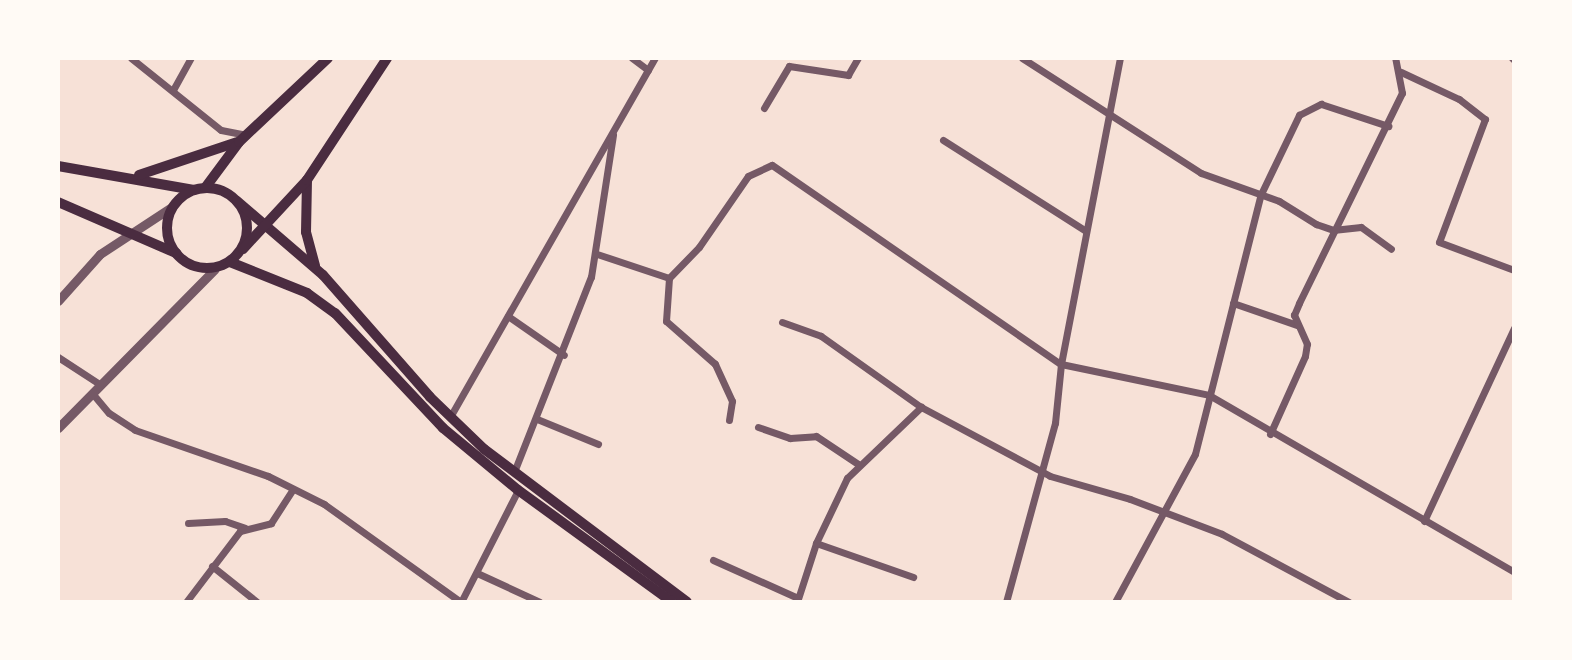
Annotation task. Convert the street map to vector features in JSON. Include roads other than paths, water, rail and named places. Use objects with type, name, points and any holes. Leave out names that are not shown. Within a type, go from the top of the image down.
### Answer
[{"type":"main road","points":[[176,253],[167,230],[173,206],[200,189],[243,138],[328,58]]},
{"type":"main road","points":[[58,202],[126,235],[176,253],[198,267],[215,269],[234,258],[270,226],[307,180],[387,58]]},
{"type":"main road","points":[[135,176],[243,138]]},
{"type":"main road","points":[[58,166],[135,176],[200,189],[237,201],[316,268],[450,417],[514,472],[687,602]]},
{"type":"main road","points":[[307,180],[306,232],[316,268]]},
{"type":"main road","points":[[234,258],[247,221],[237,201]]},
{"type":"main road","points":[[234,258],[307,293],[335,313],[420,406],[518,490],[672,602]]},
{"type":"street","points":[[131,58],[221,130],[243,138]]},
{"type":"street","points":[[173,90],[191,58]]},
{"type":"street","points":[[632,58],[648,70]]},
{"type":"street","points":[[450,417],[655,58]]},
{"type":"street","points":[[764,108],[789,66],[848,75],[858,58]]},
{"type":"street","points":[[1022,58],[1109,110],[1201,173],[1261,194],[1333,230],[1361,227],[1391,249]]},
{"type":"street","points":[[1006,602],[1039,469],[1055,423],[1061,364],[1120,58]]},
{"type":"street","points":[[1270,434],[1305,356],[1307,344],[1297,325],[1299,303],[1402,93],[1401,72],[1395,58]]},
{"type":"street","points":[[1401,72],[1459,99],[1485,119],[1439,242],[1514,270]]},
{"type":"street","points":[[1115,602],[1162,510],[1195,454],[1261,194],[1299,115],[1314,105],[1388,126]]},
{"type":"street","points":[[514,472],[564,355],[597,254],[614,130]]},
{"type":"street","points":[[943,140],[1086,231]]},
{"type":"street","points":[[729,420],[732,401],[715,364],[666,321],[669,278],[699,247],[748,176],[772,165],[1061,364],[1209,395],[1270,434],[1514,572]]},
{"type":"street","points":[[58,301],[78,274],[126,235],[173,206]]},
{"type":"street","points":[[597,254],[669,278]]},
{"type":"street","points":[[58,428],[215,269]]},
{"type":"street","points":[[1233,303],[1297,325]]},
{"type":"street","points":[[508,316],[564,355]]},
{"type":"street","points":[[782,322],[821,336],[921,407],[1039,469],[1162,510],[1222,534],[1344,601]]},
{"type":"street","points":[[1424,521],[1514,328]]},
{"type":"street","points":[[58,357],[101,385]]},
{"type":"street","points":[[92,393],[109,413],[135,430],[293,489],[364,530],[461,602],[518,490]]},
{"type":"street","points":[[713,560],[797,600],[816,543],[858,464],[921,407]]},
{"type":"street","points":[[537,419],[598,444]]},
{"type":"street","points":[[758,427],[790,438],[816,436],[858,464]]},
{"type":"street","points":[[188,523],[225,521],[245,528],[271,523],[293,489]]},
{"type":"street","points":[[186,602],[245,528]]},
{"type":"street","points":[[816,543],[913,577]]},
{"type":"street","points":[[212,566],[257,602]]},
{"type":"street","points":[[477,573],[540,602]]}]
